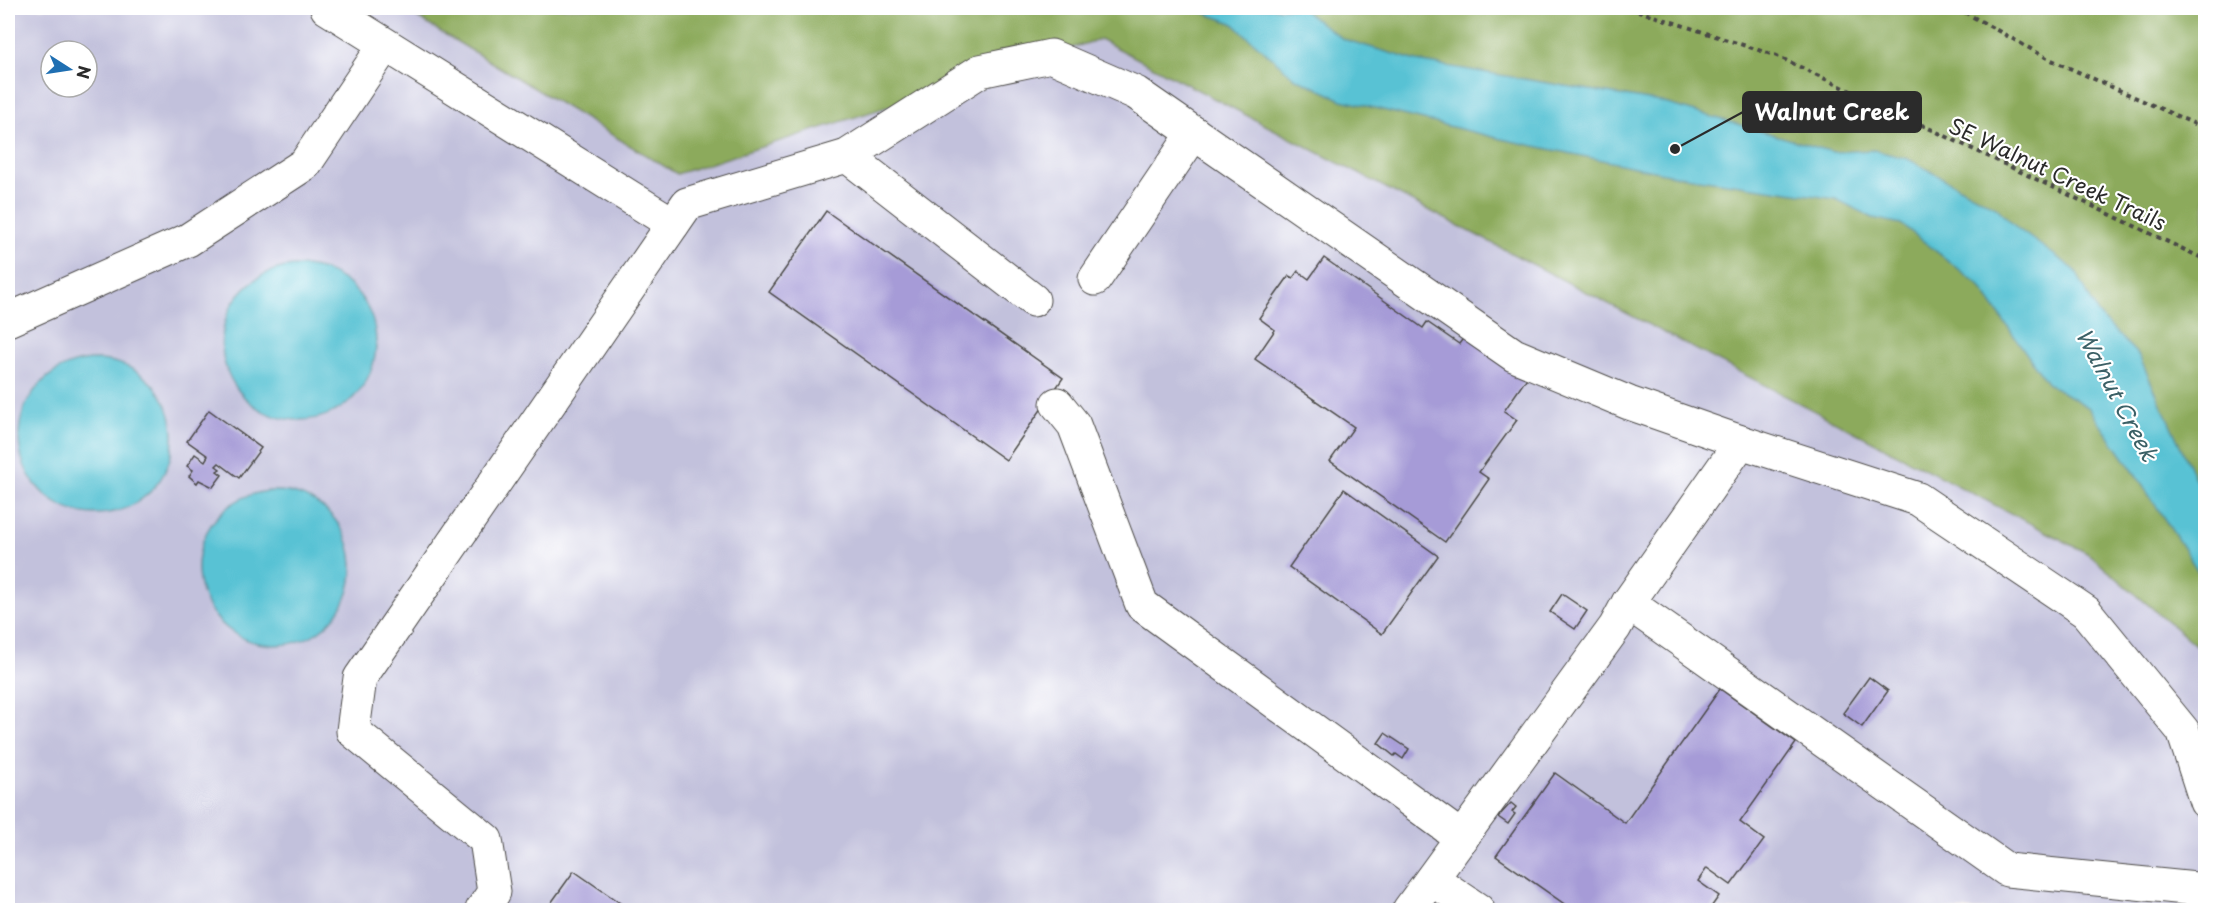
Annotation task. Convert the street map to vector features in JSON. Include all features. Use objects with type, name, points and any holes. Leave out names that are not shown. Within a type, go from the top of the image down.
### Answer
[{"type":"lane","points":[[327,8],[673,224]]},
{"type":"lane","points":[[8,320],[188,240],[305,164],[385,45]]},
{"type":"lane","points":[[482,910],[494,892],[486,840],[353,731],[360,678],[687,204],[847,156],[980,71],[1051,56],[1136,93],[1514,355],[1629,403],[1918,499],[2086,612],[2183,732],[2205,802]]},
{"type":"lane","points":[[1095,279],[1194,133]]},
{"type":"lane","points":[[847,156],[1034,300]]},
{"type":"lane","points":[[1057,404],[1074,425],[1142,604],[1462,838]]},
{"type":"lane","points":[[1409,910],[1615,627],[1628,603],[1741,442]]},
{"type":"lane","points":[[1628,603],[2007,870],[2205,890]]},
{"type":"lane","points":[[1432,879],[1478,910]]},
{"type":"path","name":"SE Walnut Creek Trails","points":[[1629,8],[1777,56],[2205,260]]},
{"type":"path","points":[[1957,8],[2048,58],[2205,129]]},
{"type":"shaded area","points":[[8,8],[401,8],[677,174],[1099,39],[2087,553],[2205,653],[2205,910],[8,910]]},
{"type":"green space","points":[[401,8],[2205,8],[2205,653],[2087,553],[1100,39],[677,174]]},
{"type":"water","points":[[1190,8],[1300,8],[1343,39],[1417,61],[1661,102],[1833,152],[1874,150],[1908,159],[1996,207],[2017,228],[2075,270],[2098,314],[2139,356],[2205,500],[2205,582],[2136,475],[2088,407],[2047,383],[1978,284],[1901,224],[1873,218],[1836,199],[1678,176],[1501,139],[1342,100],[1294,77],[1232,23]]},
{"type":"water","points":[[299,266],[328,272],[342,279],[353,289],[363,300],[370,314],[376,343],[370,372],[363,386],[353,397],[342,407],[328,414],[299,420],[270,414],[256,407],[245,397],[235,386],[228,372],[222,343],[228,314],[235,300],[245,289],[256,279],[270,272]]},
{"type":"water","points":[[96,360],[125,366],[139,373],[150,383],[160,394],[167,408],[173,437],[167,466],[160,480],[150,491],[139,501],[125,508],[96,514],[67,508],[53,501],[42,491],[32,480],[25,466],[19,437],[25,408],[32,394],[42,383],[53,373],[67,366]]},
{"type":"water","points":[[275,491],[304,497],[318,504],[329,514],[339,525],[346,539],[352,568],[346,597],[339,611],[329,622],[318,632],[304,639],[275,645],[246,639],[232,632],[221,622],[211,611],[204,597],[198,568],[204,539],[211,525],[221,514],[232,504],[246,497]]},
{"type":"building","points":[[826,211],[1063,378],[1006,460],[769,292]]},
{"type":"building","points":[[1324,258],[1423,328],[1427,322],[1459,344],[1468,332],[1529,375],[1504,411],[1517,420],[1479,472],[1489,479],[1445,542],[1330,461],[1354,427],[1255,359],[1275,330],[1259,318],[1289,276],[1293,278],[1298,271],[1309,279]]},
{"type":"building","points":[[209,410],[261,448],[239,478],[219,463],[216,466],[220,469],[217,471],[222,475],[213,487],[199,480],[197,483],[189,476],[193,470],[187,466],[195,454],[205,461],[208,456],[187,441]]},
{"type":"building","points":[[1344,489],[1438,556],[1382,634],[1289,567]]},
{"type":"building","points":[[1562,594],[1587,611],[1575,629],[1550,612]]},
{"type":"building","points":[[1869,677],[1888,691],[1862,727],[1843,713]]},
{"type":"building","points":[[1720,689],[1796,743],[1740,822],[1764,840],[1731,885],[1707,868],[1698,881],[1719,896],[1709,910],[1573,910],[1496,856],[1555,773],[1625,823]]},
{"type":"building","points":[[1385,733],[1409,749],[1403,759],[1396,754],[1394,756],[1378,743]]},
{"type":"building","points":[[1511,803],[1516,807],[1512,812],[1515,814],[1508,824],[1498,817]]},
{"type":"building","points":[[574,871],[630,910],[546,910]]},
{"type":"place","name":"Walnut Creek","points":[[1675,149]]}]
